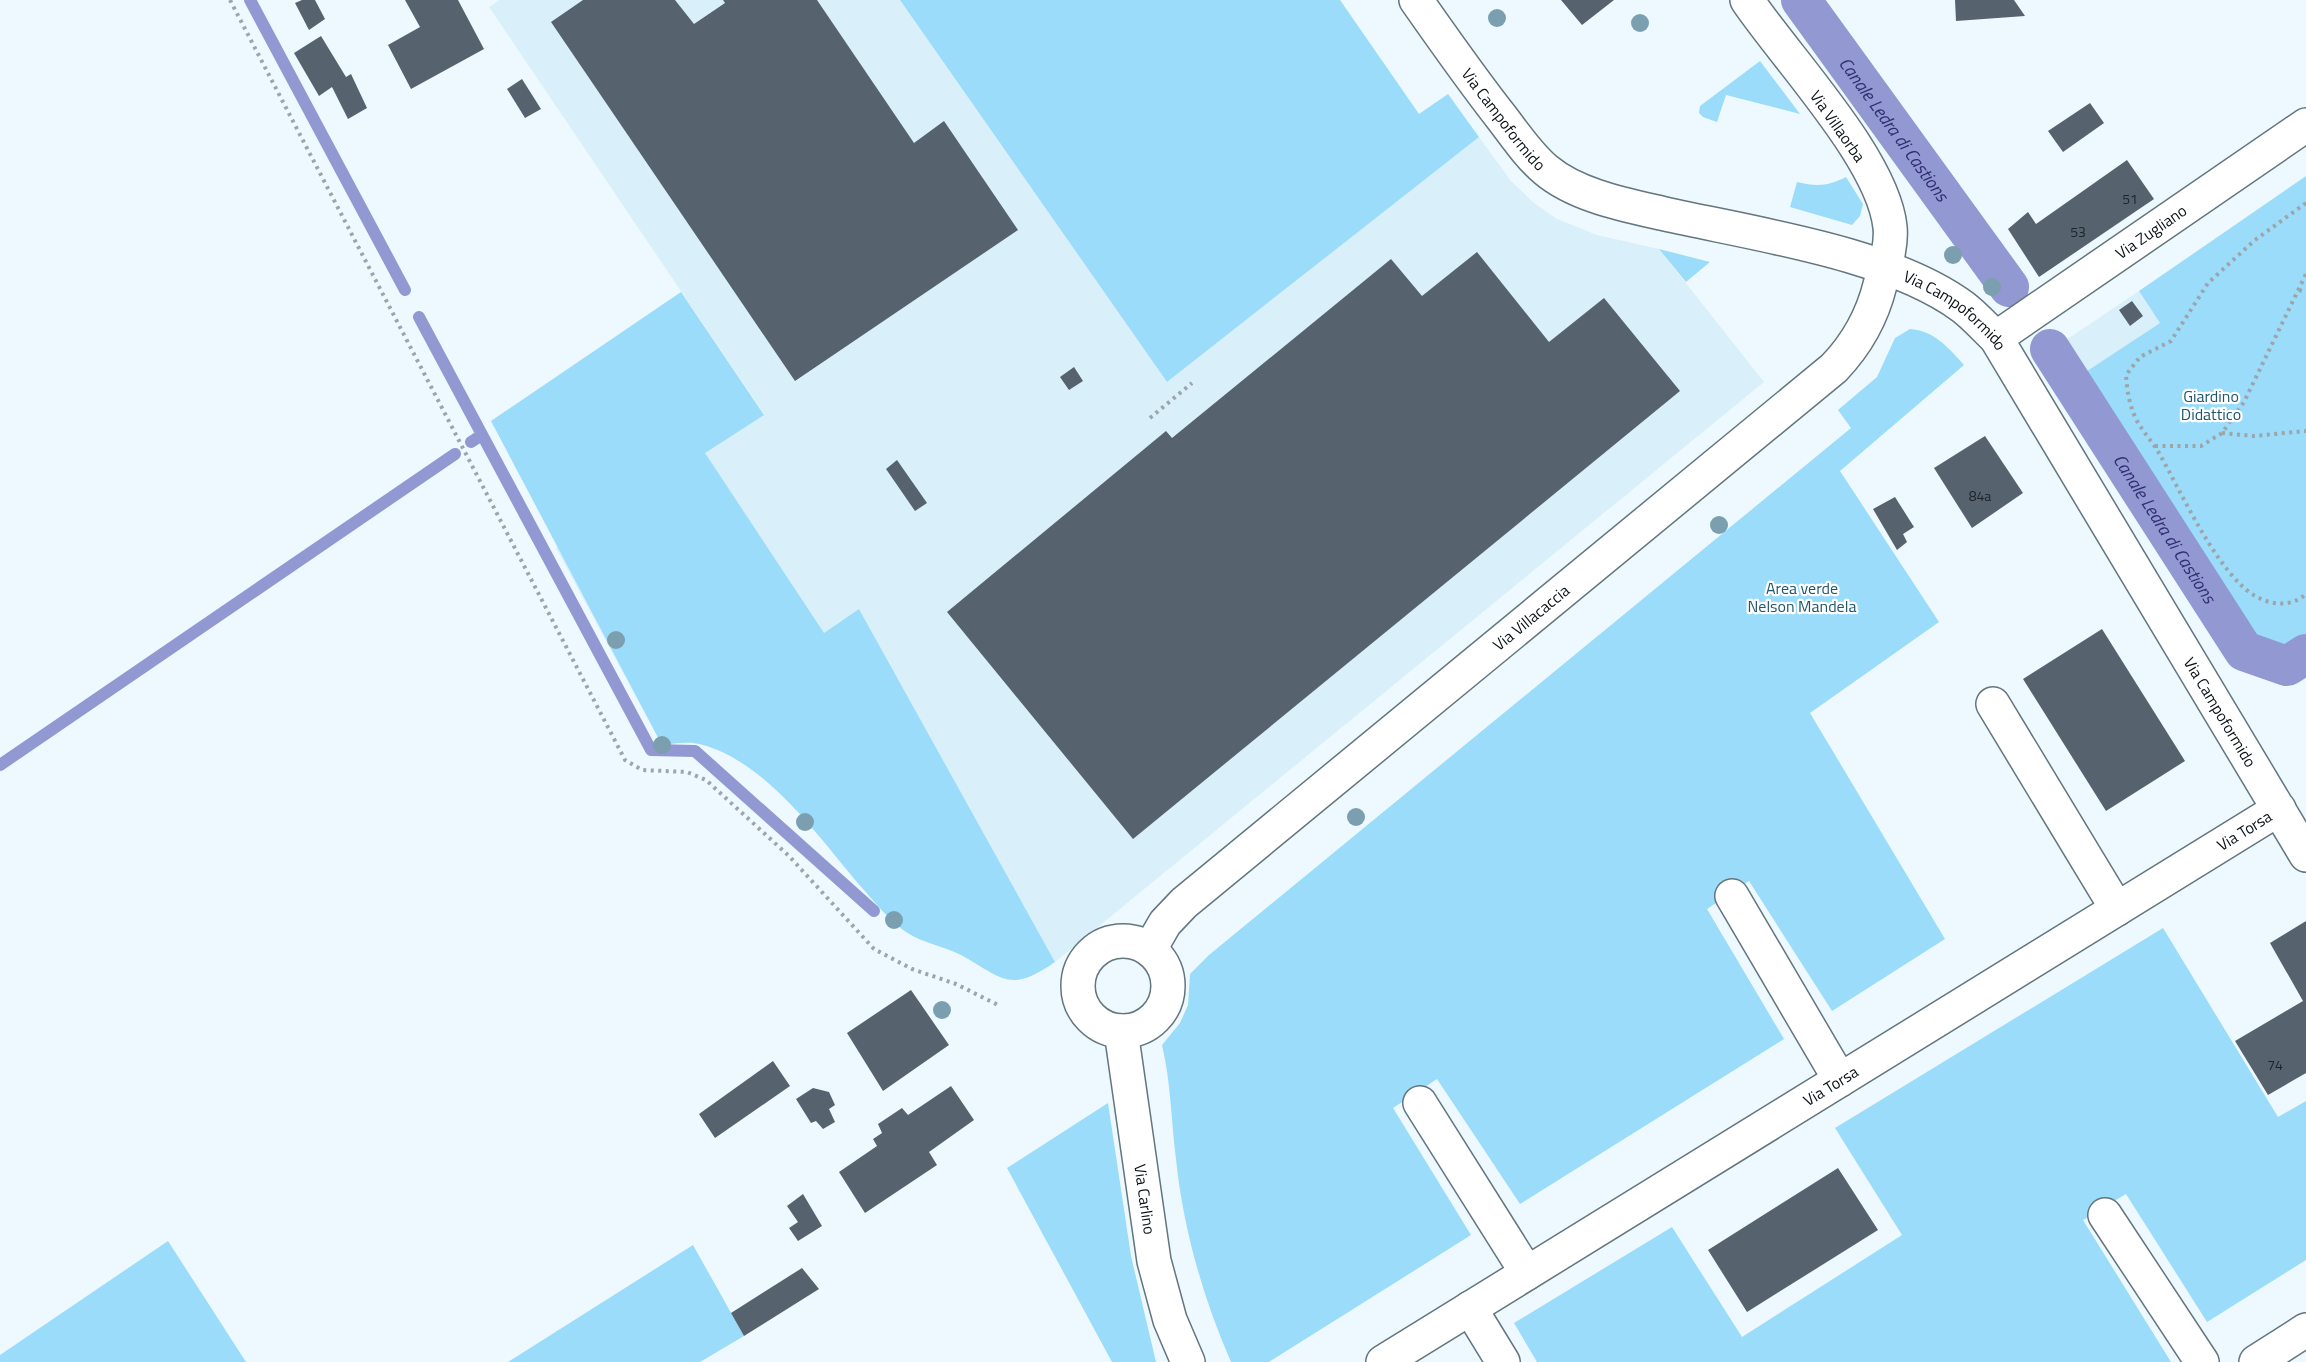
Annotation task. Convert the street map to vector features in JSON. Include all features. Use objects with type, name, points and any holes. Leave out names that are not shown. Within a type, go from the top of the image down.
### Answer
[{"type":"street","name":"Via Campoformido","points":[[1416,0],[1471,78],[1518,139],[1546,170],[1576,188],[1630,206],[1846,256],[1885,268],[1916,281],[1962,306],[1996,338],[2306,855]]},
{"type":"street","name":"Via Villaorba","points":[[1747,0],[1850,140],[1875,178],[1890,227],[1885,268]]},
{"type":"street","name":"Via Zugliano","points":[[1996,338],[2306,125]]},
{"type":"street","name":"Via Villacaccia","points":[[1150,949],[1165,923],[1184,903],[1834,368],[1861,335],[1878,293],[1885,268]]},
{"type":"street","points":[[1993,704],[2116,909]]},
{"type":"street","name":"Via Torsa","points":[[1383,1362],[2279,809]]},
{"type":"street","points":[[1732,896],[1840,1080]]},
{"type":"street","points":[[1121,940],[1137,942],[1150,949],[1166,973],[1166,1001],[1148,1023],[1135,1030],[1121,1031],[1108,1029],[1087,1014],[1080,1002],[1078,975],[1094,951],[1107,943],[1121,940]]},
{"type":"street","name":"Via Carlino","points":[[1121,1031],[1154,1261],[1170,1320],[1188,1362]]},
{"type":"street","points":[[1420,1103],[1527,1273]]},
{"type":"street","points":[[2105,1215],[2202,1362]]},
{"type":"street","points":[[1470,1308],[1503,1362]]},
{"type":"street","points":[[2256,1362],[2306,1329]]},
{"type":"path","points":[[230,0],[625,760],[642,770],[687,772],[706,780],[789,856],[874,949],[912,969],[956,984],[999,1006]]},
{"type":"path","points":[[2306,203],[2255,240],[2208,283],[2171,341],[2140,357],[2126,375],[2127,394],[2137,420],[2155,446],[2216,552],[2241,585],[2262,601],[2280,605],[2306,594]]},
{"type":"path","points":[[2155,446],[2201,446],[2222,433],[2244,402],[2306,274]]},
{"type":"path","points":[[2299,290],[2306,292]]},
{"type":"path","points":[[1150,418],[1192,383]]},
{"type":"path","points":[[2222,433],[2254,436],[2306,431]]},
{"type":"shaded area","points":[[500,0],[900,0],[1167,382],[1479,137],[1511,181],[1534,203],[1557,219],[1597,235],[1659,249],[1764,382],[1055,962],[859,609],[662,745],[556,548],[764,414],[489,7]]},
{"type":"shaded area","points":[[2139,291],[2160,323],[2081,375],[2060,344]]},
{"type":"green space","points":[[900,0],[1340,0],[1419,114],[1448,94],[1479,137],[1167,382]]},
{"type":"green space","points":[[1760,61],[1800,114],[1726,95],[1717,122],[1699,113],[1700,106]]},
{"type":"green space","name":"Giardino Didattico","points":[[2306,176],[2306,648],[2285,661],[2247,648],[2081,375],[2160,323],[2139,291]]},
{"type":"green space","points":[[1846,177],[1863,204],[1860,216],[1852,225],[1790,207],[1797,182],[1822,185]]},
{"type":"green space","points":[[1659,249],[1710,262],[1686,282]]},
{"type":"green space","points":[[681,292],[764,415],[705,453],[824,633],[859,609],[1055,962],[1039,972],[1027,978],[1007,979],[997,976],[961,955],[912,936],[884,913],[792,806],[750,769],[727,755],[703,745],[678,743],[662,745],[491,421]]},
{"type":"green space","name":"Area verde Nelson Mandela","points":[[1910,329],[1933,336],[1964,365],[1840,471],[1939,622],[1810,713],[1945,939],[1832,1011],[1749,881],[1707,909],[1784,1039],[1520,1204],[1437,1079],[1393,1108],[1471,1235],[1269,1362],[1231,1362],[1203,1288],[1189,1237],[1179,1185],[1169,1087],[1162,1045],[1180,1023],[1188,1005],[1190,974],[1209,955],[1851,428],[1838,410],[1877,377],[1895,338]]},
{"type":"green space","points":[[2163,928],[2278,1117],[2306,1101],[2306,1260],[2207,1322],[2126,1194],[2083,1220],[2171,1362],[1537,1362],[1514,1323],[1672,1227],[1742,1337],[1902,1235],[1835,1128]]},
{"type":"green space","points":[[1108,1103],[1131,1256],[1156,1362],[1112,1362],[1007,1168]]},
{"type":"green space","points":[[168,1241],[246,1362],[0,1362],[0,1355]]},
{"type":"green space","points":[[693,1245],[744,1336],[700,1362],[508,1362]]},
{"type":"building","points":[[302,0],[315,0],[325,19],[309,30],[295,3]]},
{"type":"building","points":[[405,0],[458,0],[484,49],[411,89],[388,45],[420,27]]},
{"type":"building","points":[[583,0],[675,0],[694,24],[725,3],[723,0],[817,0],[914,143],[944,121],[1018,230],[795,381],[551,22]]},
{"type":"building","points":[[1561,0],[1614,0],[1582,25]]},
{"type":"building","points":[[1955,0],[2014,0],[2025,16],[1956,21]]},
{"type":"building","points":[[321,36],[346,77],[351,74],[367,108],[348,119],[332,87],[319,96],[294,53]]},
{"type":"building","points":[[522,79],[541,109],[525,118],[507,89]]},
{"type":"building","points":[[2090,103],[2104,123],[2063,152],[2048,131]]},
{"type":"building","points":[[2127,160],[2154,199],[2039,277],[2008,229],[2028,212],[2036,224]]},
{"type":"building","points":[[1477,252],[1549,342],[1604,298],[1680,391],[1133,839],[947,612],[1166,431],[1172,438],[1391,259],[1422,296]]},
{"type":"building","points":[[2132,301],[2143,316],[2130,326],[2119,310]]},
{"type":"building","points":[[1074,367],[1083,381],[1069,390],[1060,377]]},
{"type":"building","points":[[1985,436],[2023,493],[1972,528],[1934,468]]},
{"type":"building","points":[[897,460],[927,503],[915,511],[886,469]]},
{"type":"building","points":[[1895,497],[1914,527],[1903,534],[1907,542],[1897,550],[1873,509]]},
{"type":"building","points":[[2102,629],[2185,761],[2106,811],[2023,679]]},
{"type":"building","points":[[2306,921],[2306,1073],[2268,1095],[2235,1041],[2303,1001],[2270,943]]},
{"type":"building","points":[[911,990],[949,1045],[883,1091],[847,1033]]},
{"type":"building","points":[[773,1061],[790,1086],[715,1138],[699,1114]]},
{"type":"building","points":[[951,1086],[974,1120],[929,1152],[937,1165],[865,1213],[839,1172],[877,1146],[873,1139],[882,1133],[878,1124],[902,1108],[908,1115]]},
{"type":"building","points":[[813,1088],[829,1092],[835,1105],[829,1109],[835,1122],[823,1129],[816,1121],[811,1123],[796,1099]]},
{"type":"building","points":[[1838,1168],[1878,1230],[1747,1312],[1708,1250]]},
{"type":"building","points":[[803,1194],[822,1226],[798,1241],[789,1228],[798,1222],[787,1206]]},
{"type":"building","points":[[802,1268],[819,1289],[744,1336],[731,1313]]},
{"type":"waterway","points":[[250,0],[405,290]]},
{"type":"waterway","name":"Canale Ledra di Castions","points":[[1801,0],[2009,287]]},
{"type":"waterway","points":[[419,317],[651,750],[695,751],[874,911]]},
{"type":"waterway","name":"Canale Ledra di Castions","points":[[2050,349],[2244,651],[2287,666],[2306,654]]},
{"type":"waterway","points":[[471,442],[482,435]]},
{"type":"waterway","points":[[0,765],[455,454]]}]
